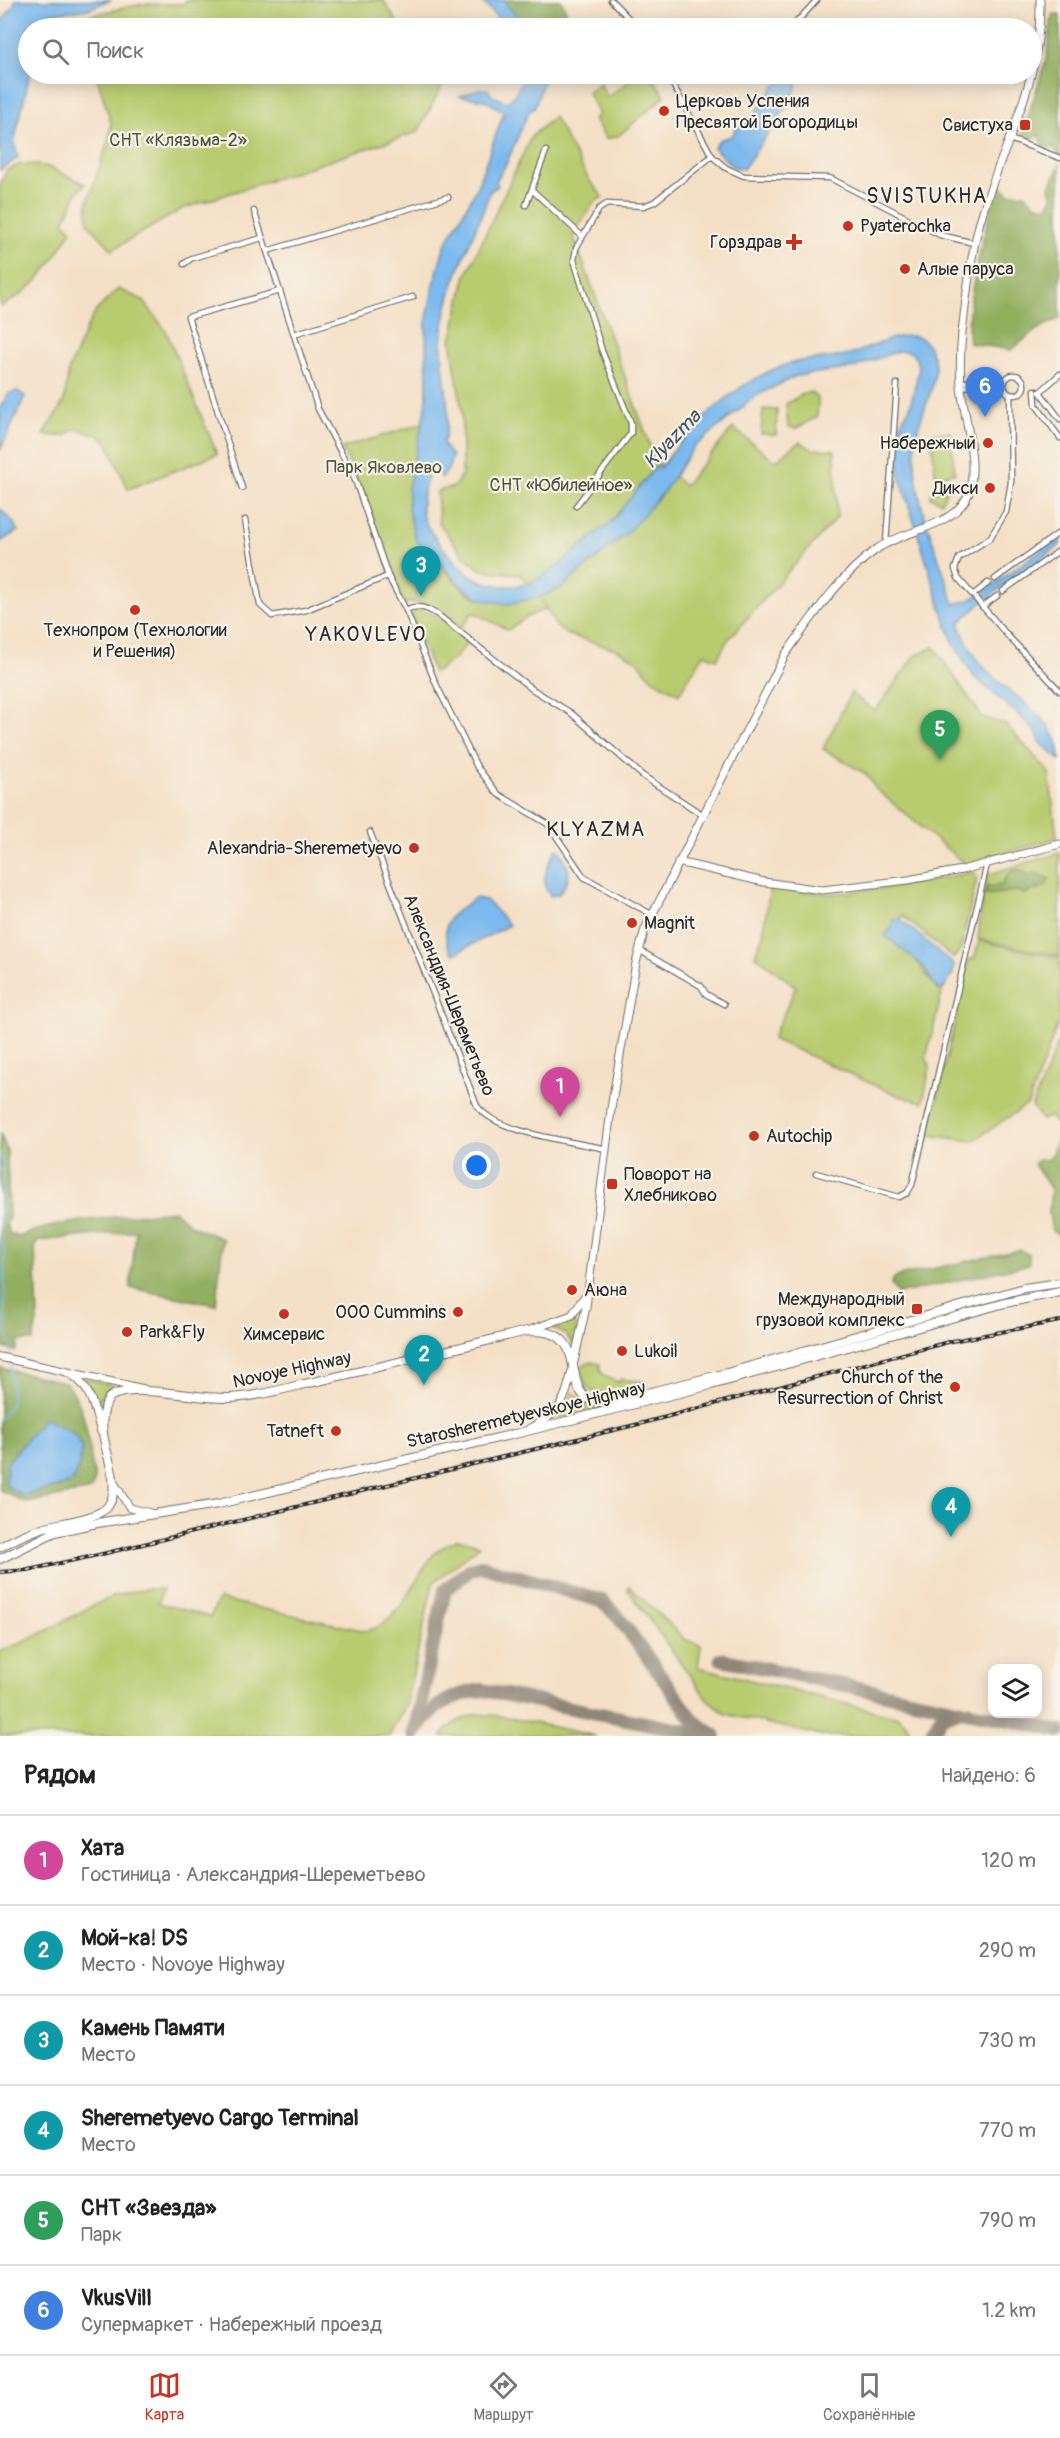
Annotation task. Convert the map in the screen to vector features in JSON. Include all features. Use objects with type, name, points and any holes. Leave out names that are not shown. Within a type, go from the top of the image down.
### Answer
[{"type":"main road","points":[[1040,0],[1040,18]]},
{"type":"main road","points":[[523,1432],[547,1420],[559,1409],[581,1336],[606,1149],[639,950],[651,914],[785,655],[852,572],[886,543],[937,522],[962,505],[971,483],[970,450],[961,384],[962,335],[974,243],[985,204],[1030,84]]},
{"type":"main road","points":[[678,862],[764,882],[822,890],[908,880],[987,864],[1060,844]]},
{"type":"main road","name":"Starosheremetyevskoye Highway","points":[[572,1371],[581,1392],[597,1401],[610,1402],[802,1352],[1024,1288],[1060,1283]]},
{"type":"main road","points":[[527,1331],[562,1320],[572,1314],[586,1291]]},
{"type":"main road","name":"Starosheremetyevskoye Highway","points":[[0,1559],[55,1532],[218,1504],[523,1432],[711,1385],[1005,1303],[1060,1292]]},
{"type":"main road","name":"Novoye Highway","points":[[0,1357],[152,1391],[197,1398],[232,1398],[331,1378],[527,1331],[556,1335],[567,1346],[574,1362]]},
{"type":"main road","points":[[0,1547],[42,1528],[92,1516],[109,1505],[113,1495],[112,1480],[101,1432],[87,1390],[75,1377],[58,1369]]},
{"type":"main road","points":[[101,1432],[105,1404],[115,1394],[152,1391]]},
{"type":"main road","points":[[112,1480],[130,1508],[143,1513],[159,1513]]},
{"type":"street","points":[[611,0],[628,18]]},
{"type":"street","points":[[800,18],[817,0]]},
{"type":"street","points":[[672,84],[712,156],[726,168],[744,176],[830,178],[940,235],[974,243]]},
{"type":"street","points":[[1010,139],[1060,158]]},
{"type":"street","points":[[526,205],[546,151]]},
{"type":"street","points":[[576,506],[631,433],[631,423],[583,295],[574,260],[576,248],[599,209],[607,204],[644,206],[654,202],[712,156]]},
{"type":"street","points":[[532,190],[582,236]]},
{"type":"street","points":[[267,251],[448,197]]},
{"type":"street","points":[[254,211],[318,409],[360,490],[388,576],[406,610],[436,684],[477,767],[490,787],[548,824],[584,877],[651,914]]},
{"type":"street","points":[[184,264],[192,258],[262,238]]},
{"type":"street","points":[[242,488],[188,317],[280,291]]},
{"type":"street","points":[[294,334],[413,297]]},
{"type":"street","points":[[1060,374],[1038,391],[1036,405],[1060,438]]},
{"type":"street","points":[[961,384],[1005,382],[1009,377],[1017,376],[1022,380],[1023,388]]},
{"type":"street","points":[[1005,382],[1010,394],[1011,482],[1006,512],[990,538],[977,549],[962,556],[956,565],[958,578],[1057,684],[1060,691]]},
{"type":"street","points":[[886,543],[897,384]]},
{"type":"street","points":[[1023,388],[1038,391],[1060,419]]},
{"type":"street","points":[[1010,394],[1018,393],[1023,388]]},
{"type":"street","points":[[245,520],[260,605],[267,615],[277,617],[306,610],[388,576]]},
{"type":"street","points":[[994,579],[1060,532]]},
{"type":"street","points":[[1003,591],[1060,550]]},
{"type":"street","points":[[973,595],[988,583]]},
{"type":"street","points":[[982,606],[997,596]]},
{"type":"street","points":[[406,610],[414,606],[423,607],[438,615],[532,689],[571,712],[643,776],[703,814]]},
{"type":"street","name":"Александрия-Шереметьево","points":[[370,832],[477,1106],[483,1114],[503,1124],[606,1149]]},
{"type":"street","points":[[816,1173],[899,1197],[908,1193],[912,1185],[987,864]]},
{"type":"street","points":[[639,950],[701,986],[706,994],[724,1004]]},
{"type":"green space","points":[[186,0],[383,0],[395,18],[77,18],[142,4],[184,4]]},
{"type":"green space","points":[[503,0],[561,0],[569,18],[515,18]]},
{"type":"green space","points":[[1052,14],[1060,15],[1060,158],[1053,147],[1047,149],[1042,146],[1040,135],[1025,141],[1022,136],[1038,84],[1042,84],[1042,72],[1047,56]]},
{"type":"green space","name":"СНТ «Клязьма-2»","points":[[99,84],[443,84],[418,132],[182,209],[112,250],[88,223],[87,204],[110,136],[111,123]]},
{"type":"green space","points":[[600,84],[607,97],[625,84],[657,84],[665,96],[618,136],[606,139],[594,119],[599,114],[588,93]]},
{"type":"green space","name":"СНТ «Юбилейное»","points":[[554,117],[589,180],[603,197],[594,202],[573,235],[655,459],[684,486],[733,428],[775,461],[800,442],[812,449],[835,450],[837,517],[727,641],[717,659],[704,654],[679,694],[652,679],[638,661],[618,650],[566,634],[556,626],[541,599],[545,609],[527,617],[508,630],[473,612],[460,629],[428,606],[413,602],[405,603],[390,574],[369,506],[342,448],[424,423],[413,468],[410,496],[412,526],[416,541],[465,591],[474,596],[497,600],[540,597],[519,574],[481,570],[464,556],[439,523],[437,491],[454,487],[462,474],[462,411],[451,341],[465,278],[531,137]]},
{"type":"green space","points":[[1060,163],[1060,318],[1038,329],[1011,350],[969,343],[968,327],[972,288],[997,190],[1001,187],[1009,193],[1025,194],[1036,205],[1047,207],[1053,198],[1050,187]]},
{"type":"green space","points":[[21,164],[46,166],[85,184],[77,193],[64,222],[72,230],[50,264],[25,291],[0,307],[0,185],[7,170]]},
{"type":"green space","points":[[118,289],[143,300],[166,331],[217,454],[128,489],[107,442],[98,435],[76,429],[65,436],[44,435],[64,401],[69,369],[88,325],[96,311]]},
{"type":"green space","points":[[811,392],[818,399],[817,417],[795,429],[788,426],[786,404]]},
{"type":"green space","points":[[763,409],[777,410],[776,435],[761,434]]},
{"type":"green space","points":[[950,432],[955,473],[938,476],[935,473],[931,434]]},
{"type":"green space","points":[[940,477],[951,483],[941,502],[930,497]]},
{"type":"green space","points":[[416,609],[435,615],[468,642],[455,658],[436,672],[433,672],[411,616]]},
{"type":"green space","points":[[934,647],[983,718],[1005,724],[1049,772],[1057,838],[966,865],[876,789],[866,774],[823,749],[851,693],[875,711],[916,655]]},
{"type":"green space","points":[[1060,853],[1060,956],[978,939],[988,874]],"holes":[[[1018,869],[1028,875],[1039,890],[1001,892],[1005,878]]]},
{"type":"green space","points":[[1018,869],[1028,875],[1034,873],[1049,879],[1045,886],[1024,894],[1017,891],[986,895],[986,887],[1002,885],[1010,872]]},
{"type":"green space","points":[[974,872],[977,878],[960,951],[953,958],[902,915],[900,919],[893,921],[925,973],[938,990],[943,989],[926,1058],[930,1066],[923,1102],[899,1096],[772,1039],[796,987],[755,955],[763,935],[770,887],[829,894],[888,888]]},
{"type":"green space","points":[[979,941],[1060,958],[1060,1018],[1028,1104],[973,1141],[929,1135],[969,959],[974,959]]},
{"type":"green space","points":[[1060,1038],[1060,1124],[1056,1124],[1051,1116],[1042,1120],[1032,1106]]},
{"type":"green space","points":[[1060,1131],[1060,1235],[1052,1231],[1049,1213],[1051,1189],[1034,1164],[1038,1160],[1050,1159]]},
{"type":"green space","points":[[0,1133],[7,1151],[9,1217],[6,1224],[10,1234],[19,1237],[73,1222],[175,1211],[190,1225],[223,1239],[216,1305],[130,1288],[136,1231],[38,1241],[35,1246],[38,1318],[33,1341],[19,1341],[16,1351],[0,1347]]},
{"type":"green space","points":[[1020,1250],[1029,1255],[1029,1264],[898,1294],[891,1285],[894,1278],[903,1275]]},
{"type":"green space","points":[[574,1322],[576,1328],[573,1344],[565,1334],[552,1328]]},
{"type":"green space","points":[[591,1362],[600,1364],[600,1370],[604,1376],[618,1382],[621,1379],[645,1382],[646,1385],[614,1393],[594,1392],[587,1388],[583,1379],[583,1365]]},
{"type":"green space","points":[[0,1368],[65,1382],[71,1389],[86,1425],[94,1476],[91,1490],[27,1503],[0,1490]]},
{"type":"green space","points":[[84,1378],[116,1386],[105,1391],[96,1404]]},
{"type":"green space","points":[[573,1392],[586,1405],[598,1409],[559,1419]]},
{"type":"green space","points":[[458,1539],[480,1545],[433,1583],[406,1705],[389,1736],[0,1736],[0,1650],[41,1634],[100,1602],[120,1594],[163,1589],[158,1603],[210,1617],[219,1599],[366,1631],[388,1620],[405,1599],[434,1554]]},
{"type":"green space","points":[[629,1586],[686,1640],[701,1645],[698,1667],[899,1717],[908,1726],[909,1736],[823,1736],[726,1714],[707,1699],[628,1590]]},
{"type":"green space","points":[[476,1714],[501,1716],[596,1736],[441,1736],[456,1722]]},
{"type":"water","points":[[15,0],[111,0],[83,10],[49,14],[42,18],[18,18],[18,84],[28,84],[14,142],[18,158],[0,170],[0,22],[14,6]]},
{"type":"water","points":[[481,0],[503,0],[518,18],[498,18]]},
{"type":"water","points":[[520,84],[543,84],[534,109],[529,111],[496,181],[498,186],[490,191],[454,282],[444,319],[442,352],[448,418],[443,444],[452,456],[449,468],[442,478],[437,470],[432,468],[424,489],[422,512],[429,529],[444,549],[462,568],[477,579],[505,586],[532,582],[574,553],[601,529],[606,528],[657,465],[660,468],[686,436],[718,405],[754,379],[792,363],[844,356],[903,336],[921,338],[931,350],[935,363],[935,376],[917,431],[915,464],[917,485],[927,525],[954,604],[982,593],[1060,536],[1060,545],[987,598],[959,623],[970,648],[982,666],[1044,720],[1058,745],[1060,760],[1041,743],[1035,731],[1021,717],[974,677],[955,646],[947,627],[899,474],[901,423],[910,407],[919,369],[915,356],[908,351],[898,351],[853,368],[796,376],[756,396],[693,448],[665,490],[628,532],[561,588],[540,597],[507,604],[481,599],[462,587],[429,551],[416,541],[408,509],[408,488],[427,400],[426,323],[433,287],[444,247],[476,190],[504,112],[485,100],[460,96],[479,89],[488,89],[492,96],[507,102],[513,97]]},
{"type":"water","points":[[778,84],[797,84],[792,100],[743,169],[732,166],[714,148],[719,140],[732,136],[736,128],[750,121]]},
{"type":"water","points":[[17,391],[25,396],[0,451],[0,408],[8,394]]},
{"type":"water","points":[[0,509],[13,522],[18,531],[0,542]]},
{"type":"water","points":[[556,849],[560,850],[569,876],[559,894],[551,896],[547,891],[545,879]]},
{"type":"water","points":[[475,898],[486,900],[509,925],[454,954],[447,942],[448,920]]},
{"type":"water","points":[[900,919],[954,965],[953,974],[943,989],[938,990],[922,965],[885,936],[892,928],[893,920]]},
{"type":"water","points":[[44,1418],[74,1434],[82,1447],[78,1470],[71,1483],[24,1496],[6,1486],[7,1463]]},
{"type":"waterway","points":[[0,1153],[3,1170],[0,1229],[4,1253],[5,1315],[12,1353]]},
{"type":"waterway","points":[[0,1418],[11,1404],[11,1365]]},
{"type":"taxiway","points":[[414,1734],[445,1590],[471,1569],[481,1566],[602,1601],[619,1618],[694,1721],[715,1736]]},
{"type":"taxiway","points":[[721,1659],[1060,1731]]},
{"type":"taxiway","points":[[418,1729],[431,1713],[446,1702],[463,1694],[482,1690],[710,1736]]},
{"type":"taxiway","points":[[931,1736],[940,1718],[958,1711]]},
{"type":"railway","points":[[0,1572],[28,1570],[98,1555],[643,1423],[952,1341],[1060,1321]]},
{"type":"place","name":"Церковь Успения Пресвятой Богородицы","points":[[664,111]]},
{"type":"place","name":"Свистуха","points":[[1025,125]]},
{"type":"place","name":"Pyaterochka","points":[[848,226]]},
{"type":"place","name":"Горздрав","points":[[794,242]]},
{"type":"place","name":"Алые паруса","points":[[905,269]]},
{"type":"place","name":"VkusVill","points":[[985,417]]},
{"type":"place","name":"Набережный","points":[[988,443]]},
{"type":"place","name":"Дикси","points":[[990,488]]},
{"type":"place","name":"Камень Памяти","points":[[421,596]]},
{"type":"place","name":"Технопром (Технологии и Решения)","points":[[135,610]]},
{"type":"place","name":"СНТ «Звезда»","points":[[940,760]]},
{"type":"place","name":"Alexandria-Sheremetyevo","points":[[414,848]]},
{"type":"place","name":"Magnit","points":[[632,923]]},
{"type":"place","name":"Хата","points":[[560,1117]]},
{"type":"place","name":"Autochip","points":[[754,1136]]},
{"type":"place","name":"Поворот на Хлебниково","points":[[612,1184]]},
{"type":"place","name":"Аюна","points":[[572,1290]]},
{"type":"place","name":"Международный грузовой комплекс","points":[[917,1309]]},
{"type":"place","name":"OOO Cummins","points":[[458,1312]]},
{"type":"place","name":"Химсервис","points":[[284,1314]]},
{"type":"place","name":"Park&Fly","points":[[127,1332]]},
{"type":"place","name":"Lukoil","points":[[622,1351]]},
{"type":"place","name":"Мой-ка! DS","points":[[424,1385]]},
{"type":"place","name":"Church of the Resurrection of Christ","points":[[955,1387]]},
{"type":"place","name":"Tatneft","points":[[336,1431]]},
{"type":"place","name":"Sheremetyevo Cargo Terminal","points":[[951,1537]]},
{"type":"district","name":"SVISTUKHA","points":[[927,196]]},
{"type":"district","name":"YAKOVLEVO","points":[[366,634]]},
{"type":"district","name":"KLYAZMA","points":[[596,829]]},
{"type":"water label","name":"Klyazma","points":[[672,439]]},
{"type":"park label","name":"Парк Яковлево","points":[[384,467]]}]
